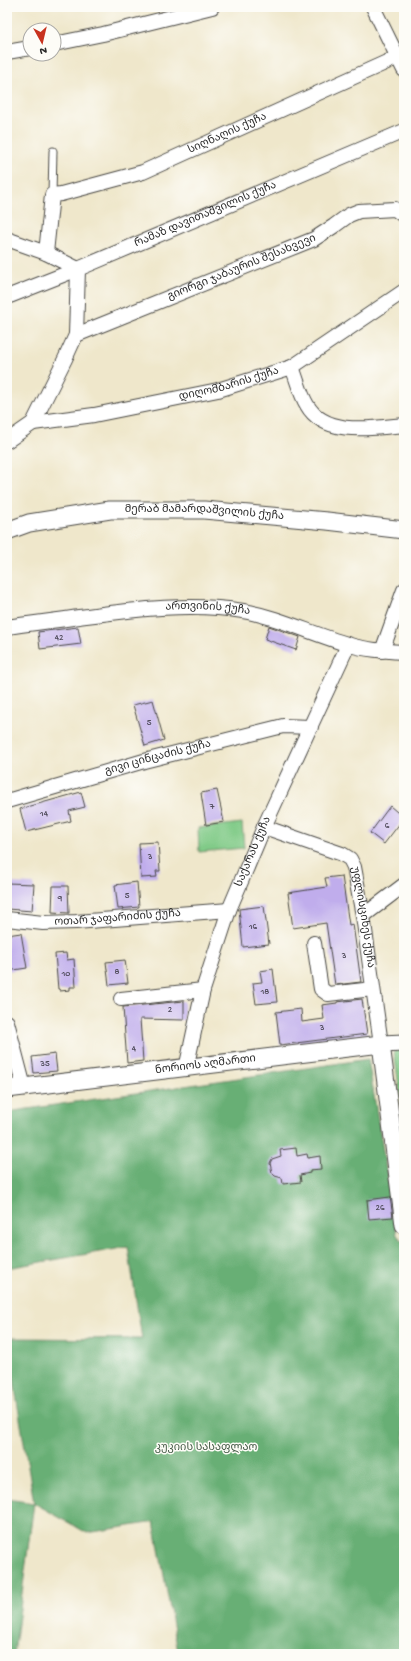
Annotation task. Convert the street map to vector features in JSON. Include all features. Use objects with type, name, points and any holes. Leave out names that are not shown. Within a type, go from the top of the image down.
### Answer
[{"type":"street","points":[[62,42],[103,34],[212,7]]},
{"type":"street","points":[[373,7],[404,70]]},
{"type":"street","points":[[7,52],[22,49]]},
{"type":"street","name":"სიღნაღის ქუჩა","points":[[52,195],[61,194],[143,172],[398,57]]},
{"type":"street","name":"რამაზ დავითაშვილის ქუჩა","points":[[7,297],[78,270],[404,131]]},
{"type":"street","points":[[46,253],[52,195]]},
{"type":"street","name":"გიორგი ჯაბაურის შესახვევი","points":[[76,334],[314,239],[349,215],[358,211],[395,209],[404,216]]},
{"type":"street","points":[[7,239],[46,253],[78,270],[76,334],[65,360],[33,423],[7,441]]},
{"type":"street","name":"დიღომბარის ქუჩა","points":[[33,423],[94,415],[218,390],[292,367],[404,291]]},
{"type":"street","points":[[292,367],[307,405],[316,416],[333,425],[355,429],[404,425]]},
{"type":"street","name":"მერაბ მამარდაშვილის ქუჩა","points":[[7,531],[28,523],[110,510],[204,510],[327,521],[404,530]]},
{"type":"street","points":[[382,651],[404,590]]},
{"type":"street","name":"ართვინის ქუჩა","points":[[7,627],[136,610],[210,608],[243,611],[275,619],[348,645],[382,651],[404,652]]},
{"type":"street","name":"საქარას ქუჩა","points":[[186,1069],[203,990],[229,910],[264,827],[348,645]]},
{"type":"street","name":"გივი ცინცაძის ქუჩა","points":[[7,801],[123,767],[283,726],[311,727]]},
{"type":"street","name":"უფლისციხეს ქუჩა","points":[[264,827],[342,854],[350,859],[354,867],[363,916],[381,1044]]},
{"type":"street","points":[[363,916],[404,885]]},
{"type":"street","name":"ოთარ ჯაფარიძის ქუჩა","points":[[7,919],[43,923],[76,922],[229,910]]},
{"type":"street","points":[[314,943],[321,989],[324,992],[328,994],[373,989]]},
{"type":"street","points":[[121,999],[203,990]]},
{"type":"street","points":[[7,1022],[24,1087]]},
{"type":"street","name":"ნორიოს აღმართი","points":[[7,1089],[404,1042]]},
{"type":"street","points":[[381,1044],[399,1152],[404,1225]]},
{"type":"lane","points":[[52,195],[53,151]]},
{"type":"green space","points":[[242,823],[244,848],[199,852],[198,828]]},
{"type":"green space","points":[[404,1050],[404,1121],[394,1051]]},
{"type":"green space","name":"კუკიის სასაფლაო","points":[[368,1059],[397,1235],[404,1242],[404,1654],[185,1654],[178,1652],[154,1522],[87,1533],[34,1503],[16,1395],[9,1338],[142,1339],[128,1247],[7,1268],[7,1112]]},
{"type":"green space","points":[[7,1499],[34,1503],[14,1654],[7,1654]]},
{"type":"building","points":[[269,626],[300,637],[296,650],[265,639]]},
{"type":"building","points":[[78,627],[81,644],[40,649],[38,632]]},
{"type":"building","points":[[153,700],[164,740],[145,746],[133,705]]},
{"type":"building","points":[[217,790],[224,822],[206,825],[201,793]]},
{"type":"building","points":[[81,792],[85,807],[69,811],[71,821],[26,832],[20,809]]},
{"type":"building","points":[[390,806],[404,818],[384,844],[370,833]]},
{"type":"building","points":[[158,842],[160,871],[156,871],[157,877],[141,878],[139,843]]},
{"type":"building","points":[[342,876],[349,925],[353,924],[361,982],[335,985],[326,923],[293,928],[288,893],[327,887],[325,878]]},
{"type":"building","points":[[137,882],[139,907],[118,909],[115,885]]},
{"type":"building","points":[[7,883],[34,884],[32,911],[7,909]]},
{"type":"building","points":[[53,886],[68,886],[69,913],[52,912]]},
{"type":"building","points":[[264,906],[269,944],[243,947],[239,909]]},
{"type":"building","points":[[21,933],[27,968],[7,971],[7,935]]},
{"type":"building","points":[[66,953],[67,960],[74,959],[76,987],[70,987],[70,990],[60,991],[58,989],[55,954]]},
{"type":"building","points":[[125,960],[128,983],[109,985],[106,962]]},
{"type":"building","points":[[273,969],[277,1002],[256,1004],[253,983],[262,982],[260,971]]},
{"type":"building","points":[[362,999],[367,1034],[280,1045],[276,1012],[301,1009],[302,1022],[324,1019],[322,1005]]},
{"type":"building","points":[[184,1001],[184,1020],[140,1019],[143,1061],[127,1063],[123,1007]]},
{"type":"building","points":[[55,1054],[57,1071],[34,1073],[32,1057]]},
{"type":"building","points":[[296,1148],[297,1156],[307,1154],[308,1158],[320,1156],[321,1169],[310,1170],[310,1173],[300,1175],[301,1182],[283,1184],[282,1178],[275,1176],[272,1173],[270,1163],[272,1159],[281,1156],[280,1150]]},
{"type":"building","points":[[390,1197],[393,1217],[369,1219],[367,1200]]}]
